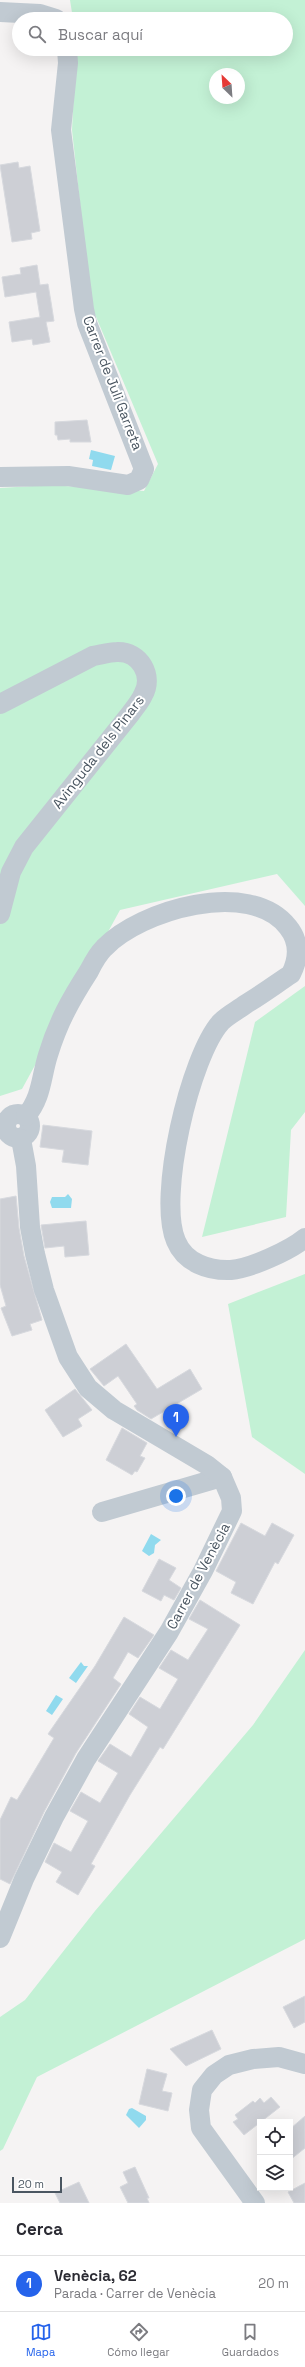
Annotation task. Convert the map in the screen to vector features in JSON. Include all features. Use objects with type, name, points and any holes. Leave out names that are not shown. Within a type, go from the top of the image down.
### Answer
[{"type":"street","points":[[0,12],[12,13]]},
{"type":"street","name":"Carrer de Juli Garreta","points":[[0,478],[68,476],[128,485],[139,480],[144,469],[88,323],[84,308],[61,130],[68,56]]},
{"type":"street","name":"Avinguda dels Pinars","points":[[0,704],[93,656],[118,651],[134,657],[142,663],[146,672],[147,684],[144,695],[24,847],[11,872],[0,914]]},
{"type":"street","points":[[12,1113],[40,1093],[48,1054],[66,1007],[103,949],[123,931],[164,913],[185,907],[227,902],[255,906],[275,916],[293,933],[298,948],[297,962],[291,974],[222,1021],[198,1064],[180,1126],[172,1178],[172,1224],[176,1241],[183,1253],[214,1271],[239,1269],[257,1263],[305,1238]]},
{"type":"street","name":"Carrer de Venècia","points":[[0,1938],[27,1872],[86,1759],[169,1632],[203,1571],[232,1511],[231,1498],[222,1477],[208,1465],[114,1410],[88,1388],[68,1357],[44,1290],[34,1254],[30,1227],[26,1166],[21,1138],[12,1137],[7,1131],[12,1113]]},
{"type":"street","points":[[102,1512],[222,1477]]},
{"type":"street","points":[[255,2203],[201,2128],[199,2110],[202,2090],[214,2075],[229,2065],[253,2059],[279,2057],[305,2064]]},
{"type":"green space","points":[[70,0],[305,0],[305,906],[277,874],[120,910],[22,1089],[0,1096],[0,488],[49,485],[144,491],[158,464],[91,305],[72,130],[76,56],[293,56],[293,12],[72,12]]},
{"type":"green space","points":[[305,986],[305,1112],[291,1130],[286,1217],[202,1237],[255,1022]]},
{"type":"green space","points":[[305,1274],[305,1474],[252,1437],[228,1304]]},
{"type":"green space","points":[[305,1650],[305,1939],[37,2077],[3,2149],[0,2151],[0,2017],[25,2000],[95,1911],[253,1725]]},
{"type":"water","points":[[91,450],[115,456],[111,470],[92,466],[93,460],[89,459]]},
{"type":"water","points":[[68,1194],[72,1199],[71,1208],[52,1208],[50,1202],[52,1197],[65,1197]]},
{"type":"water","points":[[151,1534],[161,1540],[155,1545],[154,1553],[149,1556],[142,1551]]},
{"type":"water","points":[[81,1662],[84,1666],[88,1666],[76,1683],[69,1678]]},
{"type":"water","points":[[56,1695],[63,1699],[52,1715],[46,1711]]},
{"type":"water","points":[[132,2108],[146,2116],[146,2120],[139,2128],[126,2115],[129,2109]]},
{"type":"building","points":[[18,162],[19,168],[30,166],[40,231],[31,233],[32,239],[12,242],[0,165]]},
{"type":"building","points":[[37,265],[40,285],[48,284],[54,321],[46,322],[50,342],[33,345],[32,339],[12,342],[9,322],[40,317],[36,292],[5,297],[2,277],[21,274],[20,268]]},
{"type":"building","points":[[87,420],[91,442],[70,442],[70,439],[58,440],[57,435],[55,435],[55,422]]},
{"type":"building","points":[[43,1125],[92,1131],[88,1165],[62,1162],[64,1150],[40,1147]]},
{"type":"building","points":[[16,1196],[19,1228],[24,1256],[42,1320],[30,1324],[32,1330],[12,1336],[1,1308],[6,1306],[0,1285],[0,1199]]},
{"type":"building","points":[[86,1221],[89,1255],[65,1257],[64,1246],[45,1248],[41,1225]]},
{"type":"building","points":[[126,1344],[157,1389],[190,1369],[202,1389],[151,1419],[137,1410],[134,1406],[137,1404],[118,1376],[104,1386],[90,1369]]},
{"type":"building","points":[[75,1389],[92,1410],[78,1419],[82,1426],[63,1437],[45,1410]]},
{"type":"building","points":[[122,1428],[147,1443],[140,1456],[145,1458],[137,1472],[135,1471],[132,1475],[106,1460]]},
{"type":"building","points":[[241,1523],[265,1536],[272,1523],[294,1535],[278,1564],[275,1562],[253,1604],[231,1593],[236,1582],[216,1571]]},
{"type":"building","points":[[159,1559],[176,1568],[169,1580],[181,1588],[174,1600],[164,1595],[161,1601],[142,1591]]},
{"type":"building","points":[[200,1600],[240,1625],[163,1749],[160,1747],[130,1795],[91,1864],[95,1866],[78,1895],[56,1882],[62,1872],[45,1862],[54,1843],[71,1852],[88,1821],[70,1811],[81,1792],[100,1803],[118,1773],[98,1761],[110,1744],[131,1757],[148,1727],[129,1714],[140,1697],[160,1709],[178,1679],[159,1668],[171,1650],[188,1660],[208,1629],[189,1619]]},
{"type":"building","points":[[124,1617],[154,1635],[138,1658],[128,1652],[113,1678],[121,1684],[76,1753],[44,1812],[10,1884],[0,1879],[0,1820],[11,1797],[17,1800],[54,1738],[48,1734],[95,1666]]},
{"type":"building","points":[[305,1996],[305,2022],[294,2028],[283,2007]]},
{"type":"building","points":[[212,2030],[221,2049],[186,2066],[170,2049]]},
{"type":"building","points":[[147,2069],[167,2074],[162,2091],[172,2093],[168,2111],[139,2104]]},
{"type":"building","points":[[271,2097],[280,2107],[265,2119],[257,2119],[257,2125],[244,2135],[233,2122],[238,2119],[235,2115],[253,2101],[255,2103],[260,2098],[264,2103]]},
{"type":"building","points":[[305,2116],[305,2148],[293,2158],[293,2155],[293,2126]]},
{"type":"building","points":[[135,2167],[149,2198],[147,2198],[149,2203],[128,2203],[120,2187],[128,2183],[123,2172]]},
{"type":"building","points":[[79,2182],[89,2203],[60,2203],[55,2193]]},
{"type":"building","points":[[305,2183],[305,2203],[294,2203],[288,2192],[293,2191],[293,2189]]},
{"type":"place","name":"Venècia, 62","points":[[176,1437]]}]
